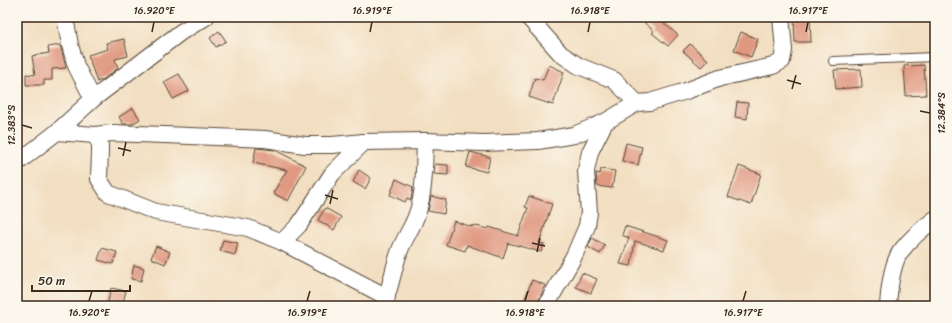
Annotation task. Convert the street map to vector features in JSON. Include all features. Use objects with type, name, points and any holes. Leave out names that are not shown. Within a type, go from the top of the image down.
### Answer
[{"type":"street","points":[[66,17],[70,45],[76,66],[93,99]]},
{"type":"street","points":[[17,163],[57,132],[93,99],[181,32],[206,17]]},
{"type":"street","points":[[528,17],[560,54],[579,66],[598,72],[614,80],[637,103]]},
{"type":"street","points":[[57,132],[95,135],[112,133],[265,139],[305,146],[364,142],[425,141],[484,143],[538,141],[574,135],[605,122],[637,103],[650,102],[686,91],[720,78],[773,66],[782,61],[784,50],[782,17]]},
{"type":"street","points":[[546,306],[574,256],[587,226],[590,212],[586,171],[590,152],[605,122]]},
{"type":"street","points":[[95,135],[100,144],[99,179],[108,193],[156,212],[248,228],[282,242],[385,301],[400,250],[412,228],[418,211],[423,191],[425,141]]},
{"type":"street","points":[[282,242],[298,225],[332,174],[364,142]]},
{"type":"street","points":[[888,306],[891,280],[900,252],[921,229],[935,219]]},
{"type":"lane","points":[[833,61],[935,57]]},
{"type":"building","points":[[638,17],[656,17],[678,35],[668,46],[652,33],[654,31]]},
{"type":"building","points":[[794,17],[810,17],[811,42],[795,42]]},
{"type":"building","points":[[219,31],[226,41],[216,47],[210,38]]},
{"type":"building","points":[[741,32],[758,39],[751,57],[734,50]]},
{"type":"building","points":[[124,39],[128,56],[115,59],[118,68],[104,79],[97,82],[88,55],[108,49],[106,43]]},
{"type":"building","points":[[690,44],[708,60],[701,67],[683,51]]},
{"type":"building","points":[[60,45],[66,68],[52,69],[52,80],[44,80],[44,85],[26,85],[26,74],[35,75],[32,56],[49,53],[48,47]]},
{"type":"building","points":[[549,65],[564,72],[553,105],[529,97],[535,78],[543,80]]},
{"type":"building","points":[[924,65],[926,95],[906,96],[904,66]]},
{"type":"building","points":[[861,69],[862,87],[836,89],[834,70]]},
{"type":"building","points":[[179,74],[189,91],[173,99],[164,82]]},
{"type":"building","points":[[737,102],[748,103],[747,119],[735,117]]},
{"type":"building","points":[[133,108],[140,119],[132,124],[123,124],[119,117]]},
{"type":"building","points":[[626,143],[642,147],[638,165],[622,161]]},
{"type":"building","points":[[256,148],[275,150],[306,166],[288,201],[273,193],[287,170],[253,163]]},
{"type":"building","points":[[470,152],[490,157],[487,172],[466,167]]},
{"type":"building","points":[[435,164],[448,165],[448,175],[434,174]]},
{"type":"building","points":[[739,166],[761,174],[751,205],[728,197]]},
{"type":"building","points":[[601,169],[615,171],[612,188],[597,186],[596,173],[600,174]]},
{"type":"building","points":[[359,170],[371,178],[365,189],[353,182]]},
{"type":"building","points":[[396,179],[413,187],[411,200],[407,198],[405,202],[390,195]]},
{"type":"building","points":[[431,196],[446,200],[444,214],[428,211]]},
{"type":"building","points":[[529,196],[552,204],[539,243],[544,244],[541,252],[508,243],[503,258],[467,245],[465,251],[446,245],[454,221],[472,227],[472,225],[488,229],[489,227],[518,236],[528,208],[525,207]]},
{"type":"building","points":[[325,208],[341,217],[334,230],[318,220]]},
{"type":"building","points":[[625,226],[668,240],[664,250],[635,241],[631,266],[620,264],[629,238],[622,235]]},
{"type":"building","points":[[592,238],[605,245],[600,254],[588,247]]},
{"type":"building","points":[[223,240],[238,243],[235,255],[220,251]]},
{"type":"building","points":[[156,246],[170,252],[165,264],[151,258]]},
{"type":"building","points":[[102,248],[117,252],[113,264],[98,260]]},
{"type":"building","points":[[134,265],[144,268],[141,281],[131,279]]},
{"type":"building","points":[[582,273],[597,279],[591,293],[576,287]]},
{"type":"building","points":[[532,280],[545,285],[537,305],[524,301]]},
{"type":"building","points":[[111,288],[126,291],[122,306],[107,306]]}]
